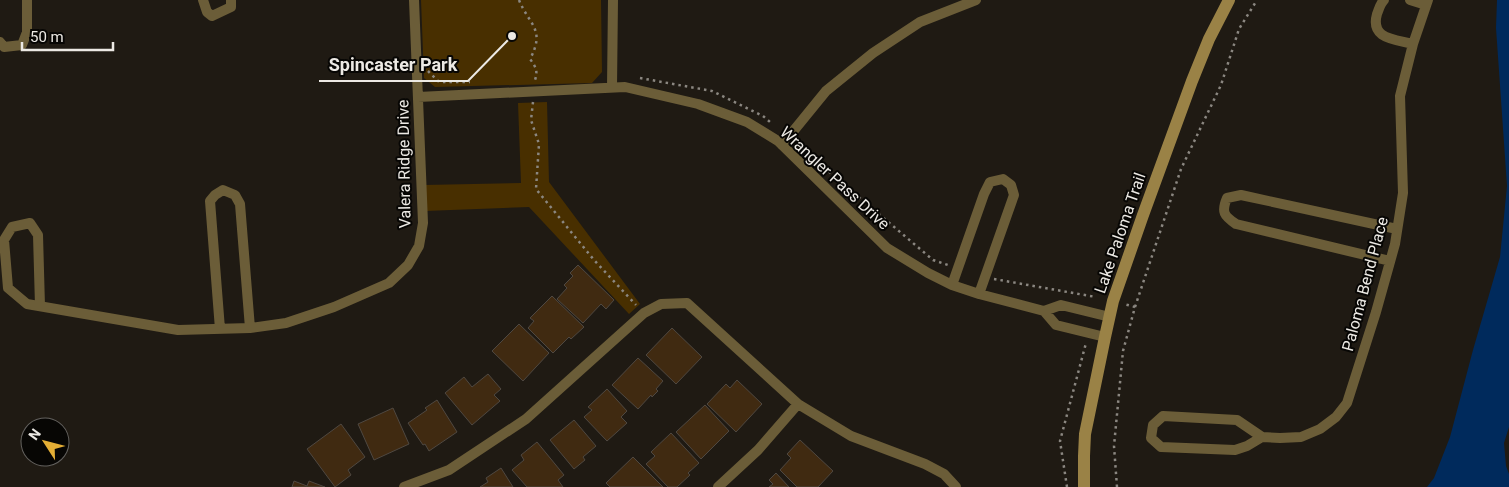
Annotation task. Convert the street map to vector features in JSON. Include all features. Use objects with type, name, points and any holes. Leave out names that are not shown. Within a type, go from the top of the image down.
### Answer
[{"type":"street","points":[[0,42],[4,47],[22,45],[27,32],[26,0]]},
{"type":"street","points":[[203,0],[207,12],[212,16],[231,7],[231,0]]},
{"type":"street","name":"Valera Ridge Drive","points":[[250,328],[286,323],[334,307],[389,282],[408,265],[418,246],[423,223],[414,0]]},
{"type":"street","points":[[612,87],[613,0]]},
{"type":"street","points":[[785,141],[826,92],[873,53],[920,22],[976,0]]},
{"type":"street","name":"Lake Paloma Trail","points":[[1084,487],[1086,434],[1104,337],[1114,301],[1192,81],[1209,39],[1229,0]]},
{"type":"street","points":[[1384,0],[1380,4],[1374,24],[1376,30],[1382,35],[1413,44]]},
{"type":"street","name":"Paloma Bend Place","points":[[1262,437],[1247,446],[1235,450],[1161,448],[1151,438],[1153,425],[1163,416],[1237,420],[1262,437],[1301,437],[1320,429],[1336,417],[1347,404],[1390,262],[1403,193],[1400,96],[1413,44],[1427,2],[1410,0]]},
{"type":"street","name":"Wrangler Pass Drive","points":[[418,97],[534,87],[625,87],[698,104],[747,122],[785,141],[887,248],[928,273],[952,285],[979,294],[1044,311],[1061,305],[1110,317]]},
{"type":"street","points":[[952,285],[984,194],[990,182],[1003,179],[1011,185],[1014,195],[979,294]]},
{"type":"street","points":[[40,306],[38,236],[30,222],[12,227],[4,240],[8,288],[27,304],[178,330],[220,329],[250,328],[240,204],[235,195],[223,190],[210,201],[220,329]]},
{"type":"street","points":[[1390,262],[1236,224],[1226,217],[1223,207],[1227,198],[1242,195],[1397,229]]},
{"type":"street","points":[[404,487],[449,470],[526,419],[644,313],[661,304],[687,303],[798,404],[851,436],[925,464],[944,474],[956,487]]},
{"type":"street","name":"Wrangler Pass Drive","points":[[1044,311],[1056,325],[1104,337]]},
{"type":"street","points":[[718,487],[758,450],[798,404]]},
{"type":"path","points":[[519,0],[522,8],[532,21],[536,34],[536,48],[530,59],[536,68],[537,74],[531,120],[539,144],[536,189],[594,260],[644,313]]},
{"type":"path","points":[[1135,307],[1181,169],[1221,85],[1239,29],[1257,0]]},
{"type":"path","points":[[427,62],[428,71],[439,82],[478,82]]},
{"type":"path","points":[[635,77],[712,91],[763,116],[785,141]]},
{"type":"path","points":[[534,87],[543,81]]},
{"type":"path","points":[[808,154],[933,260],[958,269]]},
{"type":"path","points":[[985,278],[1096,297]]},
{"type":"path","points":[[1060,441],[1067,487]]},
{"type":"shaded area","points":[[421,0],[601,0],[602,72],[592,83],[435,87],[424,78]]},
{"type":"shaded area","points":[[547,102],[549,182],[640,304],[629,314],[529,207],[425,211],[424,185],[521,183],[518,103]]},
{"type":"water","points":[[1497,0],[1509,0],[1509,427],[1504,443],[1509,487],[1427,487],[1434,478],[1450,437],[1500,257],[1507,186],[1496,28]]},
{"type":"building","points":[[578,265],[614,300],[606,309],[601,304],[583,323],[557,299],[567,288],[564,285],[573,276],[570,273]]},
{"type":"building","points":[[552,296],[584,327],[571,339],[569,337],[553,353],[528,328],[534,321],[530,318]]},
{"type":"building","points":[[519,324],[549,353],[523,381],[492,351]]},
{"type":"building","points":[[672,328],[702,357],[676,384],[646,355]]},
{"type":"building","points":[[638,358],[663,381],[656,389],[658,391],[652,397],[651,395],[638,409],[612,385]]},
{"type":"building","points":[[488,374],[501,389],[494,395],[500,401],[472,425],[445,393],[464,377],[472,387]]},
{"type":"building","points":[[737,380],[762,404],[736,432],[707,404],[726,384],[730,388]]},
{"type":"building","points":[[607,389],[627,411],[621,417],[627,423],[607,441],[584,417],[592,410],[588,407]]},
{"type":"building","points":[[437,400],[457,432],[429,451],[408,423],[427,410],[425,408]]},
{"type":"building","points":[[705,405],[729,431],[701,459],[676,432]]},
{"type":"building","points":[[393,408],[409,444],[374,460],[358,424]]},
{"type":"building","points":[[574,420],[596,446],[583,457],[585,460],[574,469],[550,440]]},
{"type":"building","points":[[341,424],[365,457],[348,470],[351,475],[335,487],[307,449]]},
{"type":"building","points":[[671,433],[699,463],[677,487],[668,487],[646,464],[655,456],[651,452]]},
{"type":"building","points":[[800,440],[833,471],[818,487],[797,487],[780,470],[791,458],[787,454]]},
{"type":"building","points":[[537,442],[564,475],[558,480],[563,487],[527,487],[512,470],[524,460],[521,455]]},
{"type":"building","points":[[633,457],[663,487],[610,487],[606,483]]},
{"type":"building","points":[[501,468],[513,487],[480,487],[488,482],[486,478]]},
{"type":"building","points":[[776,473],[789,487],[769,487],[773,484],[769,480]]},
{"type":"building","points":[[294,481],[307,486],[309,481],[325,487],[292,487]]},
{"type":"place","name":"Spincaster Park","points":[[512,36]]}]
